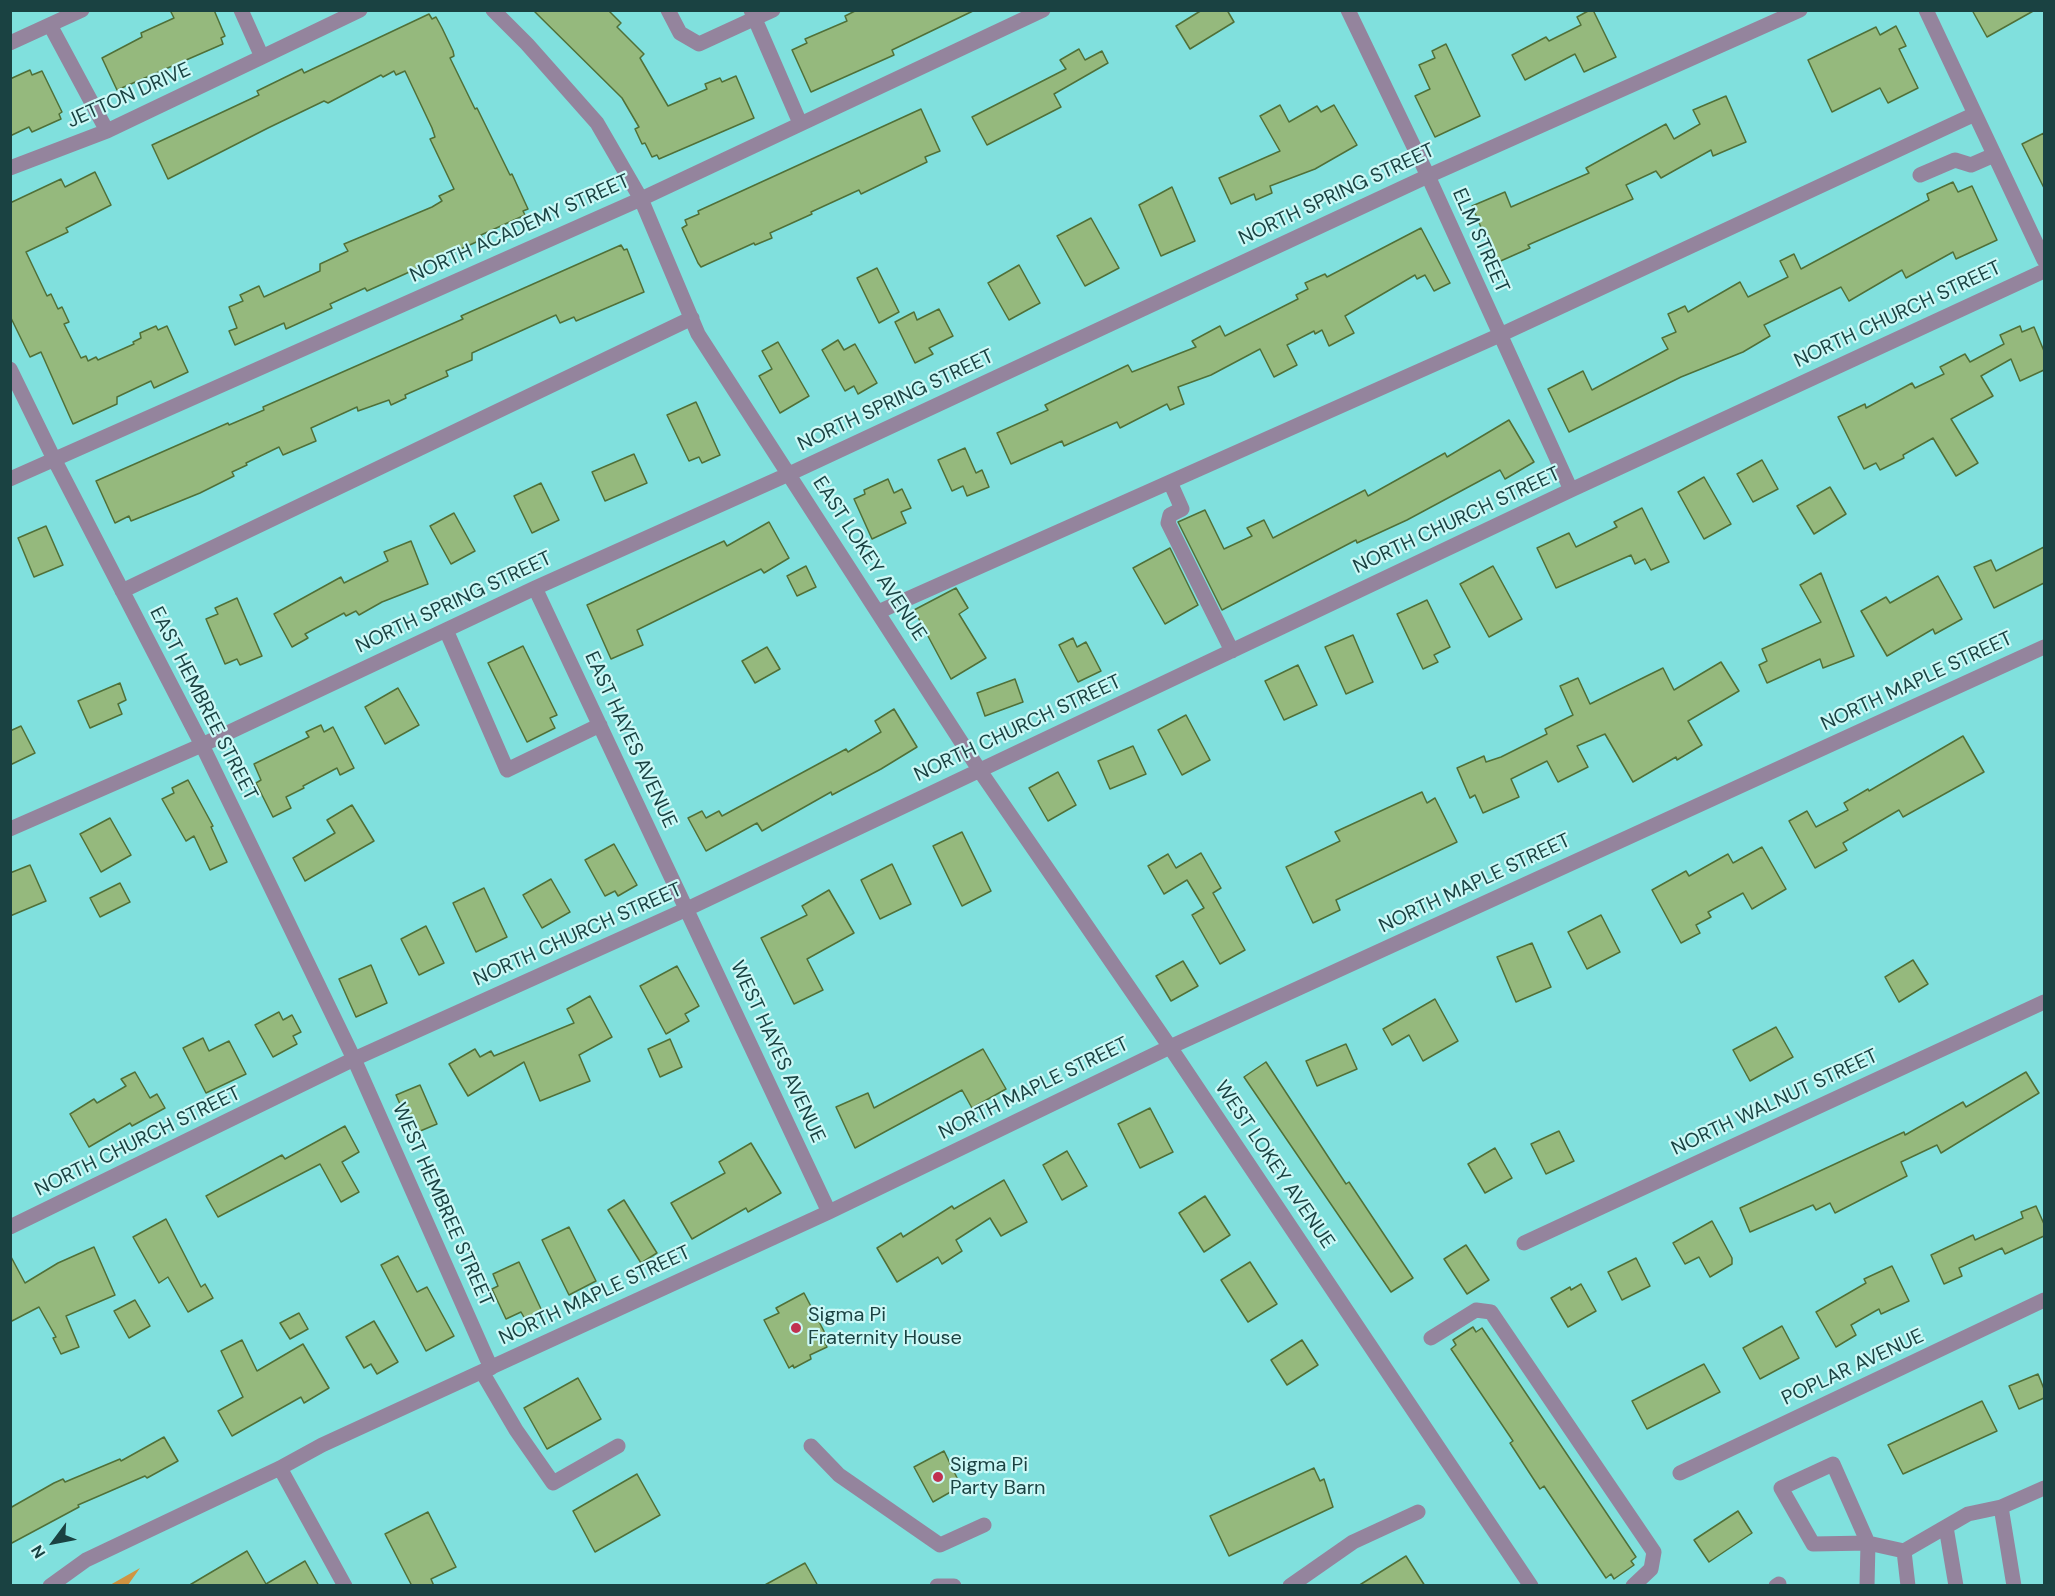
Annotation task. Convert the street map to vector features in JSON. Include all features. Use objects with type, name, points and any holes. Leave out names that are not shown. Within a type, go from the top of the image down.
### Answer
[{"type":"street","points":[[10,43],[82,10]]},
{"type":"street","points":[[242,10],[262,57],[360,10]]},
{"type":"street","name":"EAST LOKEY AVENUE","points":[[493,10],[527,44],[597,123],[641,199],[698,334],[980,771]]},
{"type":"street","points":[[668,10],[680,33],[699,44],[753,15],[773,10]]},
{"type":"street","name":"ELM STREET","points":[[1347,10],[1428,176],[1571,490]]},
{"type":"street","name":"NORTH SPRING STREET","points":[[10,829],[202,745],[535,588],[789,474],[1428,176],[1800,10]]},
{"type":"street","points":[[1926,10],[2044,260]]},
{"type":"street","name":"NORTH ACADEMY STREET","points":[[10,479],[641,199],[1037,12]]},
{"type":"street","points":[[753,15],[800,123]]},
{"type":"street","points":[[50,25],[107,131]]},
{"type":"street","name":"JETTON DRIVE","points":[[10,168],[107,131],[262,57]]},
{"type":"street","points":[[878,612],[1500,335],[1975,114]]},
{"type":"street","points":[[1920,175],[1954,160],[1971,165],[1994,154]]},
{"type":"street","name":"NORTH CHURCH STREET","points":[[10,1227],[354,1059],[687,909],[1571,490],[2044,270]]},
{"type":"street","points":[[122,591],[692,318]]},
{"type":"street","name":"EAST HEMBREE STREET","points":[[10,369],[202,745],[354,1059]]},
{"type":"street","points":[[1170,482],[1182,508],[1170,515],[1168,523],[1232,651]]},
{"type":"street","name":"EAST HAYES AVENUE","points":[[535,588],[687,909]]},
{"type":"street","points":[[446,630],[507,770],[600,725]]},
{"type":"street","name":"NORTH MAPLE STREET","points":[[50,1586],[86,1560],[280,1468],[322,1445],[828,1212],[1170,1047],[2044,647]]},
{"type":"street","name":"WEST LOKEY AVENUE","points":[[980,771],[1170,1047],[1531,1586]]},
{"type":"street","name":"WEST HAYES AVENUE","points":[[687,909],[828,1212]]},
{"type":"street","name":"NORTH WALNUT STREET","points":[[1524,1243],[2044,1004]]},
{"type":"street","name":"WEST HEMBREE STREET","points":[[354,1059],[486,1370],[516,1430],[553,1483],[618,1446]]},
{"type":"street","name":"POPLAR AVENUE","points":[[1680,1473],[2044,1300]]},
{"type":"street","points":[[1431,1338],[1476,1310],[1491,1312],[1654,1552],[1651,1569],[1633,1586]]},
{"type":"street","points":[[811,1446],[839,1475],[940,1545],[984,1525]]},
{"type":"street","points":[[1867,1586],[1868,1542],[1833,1464],[1781,1488],[1813,1544],[1868,1542],[1904,1551],[1968,1514],[2001,1507],[2044,1488]]},
{"type":"street","points":[[280,1468],[345,1586]]},
{"type":"street","points":[[2001,1507],[2014,1586]]},
{"type":"street","points":[[1290,1586],[1353,1542],[1418,1512]]},
{"type":"street","points":[[1946,1527],[1956,1586]]},
{"type":"street","points":[[1904,1551],[1908,1586]]},
{"type":"street","points":[[937,1586],[954,1586]]},
{"type":"shaded area","points":[[140,1568],[128,1585],[110,1585]]},
{"type":"building","points":[[170,10],[214,10],[225,36],[221,38],[223,44],[117,90],[102,58],[142,37],[141,33],[174,18]]},
{"type":"building","points":[[533,10],[608,10],[621,23],[617,27],[644,54],[640,58],[668,106],[707,89],[705,84],[720,78],[722,82],[736,76],[754,118],[659,159],[657,155],[652,157],[645,143],[642,144],[635,129],[639,127],[622,98]]},
{"type":"building","points":[[857,10],[975,10],[892,50],[894,55],[811,92],[792,50],[807,43],[805,39],[847,21],[845,16]]},
{"type":"building","points":[[1202,10],[1227,10],[1234,22],[1190,49],[1176,26]]},
{"type":"building","points":[[1593,10],[1616,57],[1584,72],[1575,54],[1525,80],[1512,55],[1546,37],[1549,41],[1581,25],[1577,17]]},
{"type":"building","points":[[1972,10],[2035,10],[1987,37]]},
{"type":"building","points":[[429,14],[432,19],[436,17],[442,28],[453,51],[454,56],[450,58],[510,175],[512,174],[528,209],[523,211],[525,215],[481,235],[483,239],[367,291],[365,288],[330,304],[332,308],[286,329],[284,323],[235,345],[229,331],[237,328],[229,307],[243,301],[240,295],[259,286],[264,297],[320,271],[320,264],[348,251],[344,244],[432,207],[442,201],[439,196],[454,189],[430,139],[435,137],[432,128],[405,71],[396,75],[394,71],[383,77],[381,75],[328,103],[324,101],[168,179],[152,145],[259,95],[257,91],[302,69],[304,73]]},
{"type":"building","points":[[1896,26],[1906,46],[1899,49],[1918,88],[1888,103],[1880,88],[1832,112],[1808,60],[1876,27],[1880,35]]},
{"type":"building","points":[[1446,44],[1480,116],[1435,137],[1415,96],[1430,89],[1419,65],[1435,58],[1432,51]]},
{"type":"building","points":[[1079,49],[1085,60],[1102,51],[1108,63],[1054,94],[1061,107],[987,145],[972,117],[1066,69],[1060,60]]},
{"type":"building","points":[[30,70],[32,75],[42,71],[62,112],[59,114],[61,119],[32,132],[29,127],[10,136],[10,79]]},
{"type":"building","points":[[1726,96],[1746,142],[1713,156],[1711,150],[1661,178],[1656,171],[1626,185],[1633,199],[1528,245],[1530,248],[1496,263],[1472,206],[1505,192],[1511,207],[1589,173],[1586,168],[1666,124],[1674,139],[1700,124],[1693,110]]},
{"type":"building","points":[[1280,105],[1289,122],[1317,106],[1321,112],[1334,105],[1357,145],[1315,169],[1270,186],[1272,193],[1256,200],[1254,194],[1231,204],[1219,178],[1280,151],[1260,116]]},
{"type":"building","points":[[921,109],[940,151],[925,157],[927,162],[861,194],[859,190],[811,212],[812,214],[770,233],[772,238],[755,245],[754,243],[701,267],[698,263],[682,228],[687,225],[685,220],[699,214],[698,211]]},
{"type":"building","points":[[2044,133],[2044,188],[2022,144]]},
{"type":"building","points":[[95,172],[111,205],[66,228],[68,232],[26,252],[47,296],[51,294],[58,309],[62,307],[69,322],[64,324],[81,358],[86,356],[88,361],[96,357],[98,360],[134,344],[133,342],[141,338],[140,333],[156,326],[158,330],[167,326],[188,372],[154,388],[151,381],[117,397],[117,404],[73,424],[41,352],[30,357],[10,316],[10,203],[61,179],[65,187]]},
{"type":"building","points":[[1953,182],[1958,192],[1972,186],[1997,240],[1956,259],[1953,252],[1906,278],[1902,270],[1849,301],[1841,287],[1764,325],[1770,336],[1743,352],[1681,377],[1569,432],[1548,389],[1583,371],[1592,390],[1668,349],[1662,338],[1676,332],[1668,314],[1685,306],[1688,312],[1740,282],[1748,297],[1788,277],[1780,261],[1794,254],[1801,269],[1929,200],[1927,194]]},
{"type":"building","points":[[1172,187],[1195,241],[1161,256],[1139,205]]},
{"type":"building","points":[[1091,218],[1119,268],[1085,286],[1057,236]]},
{"type":"building","points":[[1421,228],[1450,283],[1434,291],[1425,275],[1417,279],[1415,275],[1345,316],[1354,333],[1329,346],[1322,330],[1315,334],[1314,331],[1287,345],[1297,365],[1274,377],[1260,349],[1211,375],[1178,387],[1184,404],[1170,410],[1167,404],[1120,428],[1117,422],[1064,446],[1062,441],[1011,464],[997,433],[1048,410],[1045,405],[1128,365],[1132,372],[1196,347],[1192,341],[1220,326],[1225,336],[1298,299],[1296,295],[1308,289],[1305,283],[1325,274],[1327,277]]},
{"type":"building","points":[[621,245],[624,250],[627,249],[644,292],[576,321],[574,317],[560,323],[556,315],[472,353],[472,360],[446,371],[448,376],[405,395],[406,398],[391,405],[389,400],[358,411],[357,407],[311,428],[316,441],[283,455],[279,447],[246,463],[247,465],[232,472],[234,476],[200,493],[131,521],[129,516],[115,523],[96,481],[228,423],[229,425],[264,410],[263,407],[463,319],[461,316]]},
{"type":"building","points":[[1019,265],[1040,303],[1009,320],[988,283]]},
{"type":"building","points":[[877,268],[899,312],[879,323],[857,278]]},
{"type":"building","points":[[939,309],[953,336],[929,348],[933,354],[915,363],[895,322],[914,312],[917,320]]},
{"type":"building","points":[[2020,326],[2022,332],[2034,327],[2044,351],[2044,370],[2020,381],[2011,359],[1981,376],[1993,396],[1951,419],[1978,463],[1956,476],[1933,438],[1903,455],[1904,458],[1880,470],[1876,463],[1864,469],[1838,417],[1865,404],[1866,408],[1912,383],[1915,388],[1944,374],[1940,367],[1965,354],[1970,362],[2004,344],[2000,335]]},
{"type":"building","points":[[838,340],[844,350],[855,344],[877,383],[858,394],[854,386],[845,391],[822,350]]},
{"type":"building","points":[[778,342],[809,396],[780,413],[759,376],[772,369],[762,351]]},
{"type":"building","points":[[696,402],[720,455],[702,463],[699,457],[689,461],[667,415]]},
{"type":"building","points":[[1509,420],[1534,462],[1505,479],[1500,470],[1407,520],[1357,543],[1356,540],[1222,610],[1178,522],[1205,510],[1224,549],[1252,536],[1247,528],[1264,520],[1273,538],[1365,490],[1368,496],[1445,453],[1447,457]]},
{"type":"building","points":[[965,448],[976,473],[982,470],[989,487],[967,496],[963,486],[952,491],[938,460]]},
{"type":"building","points":[[634,454],[647,483],[605,501],[592,472]]},
{"type":"building","points":[[1762,460],[1778,489],[1753,502],[1737,474]]},
{"type":"building","points":[[1704,477],[1731,524],[1704,539],[1678,492]]},
{"type":"building","points":[[888,479],[894,493],[902,489],[911,508],[901,512],[906,523],[872,539],[854,499],[865,494],[864,490]]},
{"type":"building","points":[[541,483],[559,520],[532,533],[514,496]]},
{"type":"building","points":[[1830,487],[1846,514],[1814,534],[1797,506]]},
{"type":"building","points":[[1642,508],[1669,562],[1651,570],[1645,559],[1635,564],[1631,555],[1556,588],[1537,548],[1569,533],[1576,547],[1617,527],[1614,522]]},
{"type":"building","points":[[454,513],[475,551],[451,564],[430,526]]},
{"type":"building","points":[[769,522],[789,558],[764,573],[761,569],[637,630],[643,645],[611,659],[587,605],[724,541],[727,546]]},
{"type":"building","points":[[46,526],[63,565],[34,577],[18,538]]},
{"type":"building","points":[[411,541],[428,584],[382,602],[359,615],[356,611],[346,616],[344,613],[305,634],[308,638],[292,647],[274,614],[341,577],[344,583],[388,561],[384,552]]},
{"type":"building","points":[[2044,547],[2044,583],[1994,608],[1974,567],[1991,560],[1996,571]]},
{"type":"building","points":[[1170,548],[1198,605],[1165,624],[1133,568]]},
{"type":"building","points":[[806,566],[816,587],[797,596],[787,576]]},
{"type":"building","points":[[1493,566],[1522,619],[1489,637],[1460,584]]},
{"type":"building","points":[[1821,573],[1854,656],[1823,668],[1820,659],[1767,683],[1759,665],[1767,661],[1762,649],[1821,622],[1800,585]]},
{"type":"building","points":[[1938,576],[1962,619],[1935,634],[1933,629],[1887,656],[1861,611],[1886,597],[1890,603]]},
{"type":"building","points":[[956,588],[968,608],[959,614],[986,658],[951,679],[914,610]]},
{"type":"building","points":[[237,598],[262,656],[240,665],[237,659],[225,664],[206,619],[218,614],[215,608]]},
{"type":"building","points":[[1427,600],[1450,647],[1434,655],[1438,662],[1423,669],[1397,614]]},
{"type":"building","points":[[1353,635],[1373,682],[1346,694],[1325,647]]},
{"type":"building","points":[[1073,638],[1077,647],[1086,642],[1101,671],[1078,682],[1059,645]]},
{"type":"building","points":[[523,646],[557,715],[550,718],[555,728],[527,742],[488,663]]},
{"type":"building","points":[[767,647],[780,669],[755,683],[742,661]]},
{"type":"building","points":[[1721,662],[1739,691],[1688,721],[1702,745],[1677,760],[1676,757],[1633,782],[1605,734],[1577,746],[1588,767],[1558,782],[1547,761],[1511,779],[1519,797],[1483,813],[1475,795],[1470,798],[1457,768],[1484,756],[1486,762],[1501,757],[1547,734],[1545,729],[1573,715],[1560,686],[1578,678],[1590,704],[1663,668],[1674,690]]},
{"type":"building","points":[[1298,665],[1317,705],[1284,720],[1265,681]]},
{"type":"building","points":[[1015,679],[1023,702],[985,716],[977,693]]},
{"type":"building","points":[[120,683],[126,700],[118,704],[122,714],[90,728],[78,701]]},
{"type":"building","points":[[398,688],[419,725],[385,744],[365,707]]},
{"type":"building","points":[[894,709],[917,747],[881,769],[832,795],[831,792],[762,831],[757,823],[706,851],[688,818],[702,811],[706,818],[719,811],[722,816],[846,749],[848,752],[881,732],[875,721]]},
{"type":"building","points":[[1186,715],[1210,760],[1182,775],[1158,730]]},
{"type":"building","points":[[321,725],[324,732],[333,727],[354,768],[340,775],[337,768],[303,786],[304,788],[286,797],[291,808],[273,817],[256,783],[261,780],[254,764],[309,737],[306,732]]},
{"type":"building","points":[[21,726],[35,753],[10,765],[10,731]]},
{"type":"building","points":[[1963,736],[1984,772],[1903,817],[1899,810],[1843,843],[1847,850],[1815,868],[1789,821],[1807,811],[1816,827],[1848,810],[1844,803],[1868,789],[1869,791]]},
{"type":"building","points":[[1133,746],[1146,774],[1110,789],[1098,761]]},
{"type":"building","points":[[1058,772],[1076,805],[1048,821],[1029,788]]},
{"type":"building","points":[[188,780],[213,826],[211,827],[227,862],[210,870],[194,836],[186,841],[162,799],[174,793],[172,788]]},
{"type":"building","points":[[1422,792],[1427,803],[1435,798],[1457,842],[1336,900],[1340,910],[1313,923],[1286,867],[1340,841],[1335,832]]},
{"type":"building","points":[[352,805],[374,841],[305,881],[293,858],[335,833],[327,820]]},
{"type":"building","points":[[110,818],[131,855],[101,872],[80,834]]},
{"type":"building","points":[[962,832],[991,891],[962,906],[933,846]]},
{"type":"building","points":[[614,844],[637,885],[618,896],[615,891],[605,896],[585,860]]},
{"type":"building","points":[[1762,847],[1786,889],[1752,909],[1743,893],[1708,912],[1711,917],[1696,925],[1700,933],[1681,943],[1652,890],[1686,871],[1689,876],[1728,854],[1733,863]]},
{"type":"building","points":[[1201,853],[1221,888],[1213,893],[1245,950],[1220,964],[1192,915],[1204,908],[1187,880],[1164,894],[1148,866],[1168,854],[1176,868]]},
{"type":"building","points":[[892,864],[911,904],[880,919],[861,880]]},
{"type":"building","points":[[30,865],[46,901],[10,916],[10,873]]},
{"type":"building","points":[[551,879],[570,912],[542,928],[523,895]]},
{"type":"building","points":[[120,883],[130,902],[100,917],[90,898]]},
{"type":"building","points":[[484,888],[507,937],[476,952],[453,903]]},
{"type":"building","points":[[829,890],[854,933],[807,959],[823,990],[794,1004],[761,938],[807,915],[802,906]]},
{"type":"building","points":[[1601,915],[1620,952],[1587,969],[1568,932]]},
{"type":"building","points":[[426,926],[444,963],[419,975],[401,939]]},
{"type":"building","points":[[1532,943],[1551,987],[1516,1002],[1497,957]]},
{"type":"building","points":[[1913,960],[1928,984],[1899,1002],[1885,977]]},
{"type":"building","points":[[1183,961],[1198,986],[1171,1001],[1156,976]]},
{"type":"building","points":[[371,965],[387,1003],[356,1017],[339,979]]},
{"type":"building","points":[[677,966],[699,1006],[685,1014],[689,1021],[666,1034],[640,986]]},
{"type":"building","points":[[590,996],[612,1037],[579,1055],[590,1081],[540,1101],[524,1062],[468,1096],[449,1064],[475,1049],[480,1057],[491,1051],[494,1056],[574,1023],[567,1009]]},
{"type":"building","points":[[1435,999],[1458,1041],[1423,1061],[1409,1035],[1392,1045],[1383,1029]]},
{"type":"building","points":[[279,1012],[283,1020],[292,1015],[301,1032],[293,1036],[297,1044],[273,1057],[255,1025]]},
{"type":"building","points":[[1776,1027],[1793,1057],[1750,1081],[1733,1050]]},
{"type":"building","points":[[203,1038],[209,1051],[229,1041],[246,1074],[206,1093],[183,1048]]},
{"type":"building","points":[[670,1039],[682,1067],[660,1077],[648,1049]]},
{"type":"building","points":[[1346,1044],[1357,1069],[1317,1086],[1306,1061]]},
{"type":"building","points":[[983,1049],[1006,1089],[972,1108],[962,1090],[855,1148],[836,1107],[868,1093],[874,1108]]},
{"type":"building","points":[[1266,1062],[1346,1184],[1349,1182],[1413,1278],[1391,1292],[1244,1077]]},
{"type":"building","points":[[135,1072],[150,1098],[157,1094],[165,1108],[132,1126],[130,1123],[89,1147],[70,1114],[94,1099],[97,1103],[126,1086],[121,1079]]},
{"type":"building","points":[[2026,1072],[2039,1093],[1941,1153],[1937,1145],[1901,1162],[1907,1176],[1835,1213],[1830,1203],[1816,1210],[1813,1205],[1750,1232],[1740,1208],[1904,1132],[1905,1135],[1963,1102],[1966,1107]]},
{"type":"building","points":[[420,1085],[437,1124],[413,1134],[396,1095]]},
{"type":"building","points":[[1150,1108],[1173,1152],[1140,1168],[1118,1124]]},
{"type":"building","points":[[345,1126],[359,1152],[342,1162],[359,1192],[341,1202],[320,1164],[218,1217],[206,1196],[282,1155],[285,1159]]},
{"type":"building","points":[[1559,1131],[1574,1161],[1546,1174],[1531,1144]]},
{"type":"building","points":[[751,1143],[781,1193],[748,1212],[746,1208],[692,1239],[671,1203],[725,1173],[719,1162]]},
{"type":"building","points":[[1495,1148],[1512,1178],[1485,1193],[1468,1164]]},
{"type":"building","points":[[1067,1151],[1087,1186],[1062,1200],[1043,1165]]},
{"type":"building","points":[[1004,1180],[1027,1222],[1001,1236],[990,1218],[956,1240],[962,1251],[942,1264],[938,1257],[897,1282],[877,1248],[901,1233],[903,1237],[952,1206],[954,1209]]},
{"type":"building","points":[[1205,1196],[1230,1235],[1204,1252],[1179,1213]]},
{"type":"building","points":[[624,1200],[657,1253],[641,1263],[608,1210]]},
{"type":"building","points":[[2036,1206],[2044,1224],[2044,1236],[2005,1254],[2002,1248],[1959,1268],[1962,1276],[1944,1284],[1931,1255],[1973,1235],[1975,1240],[2023,1218],[2021,1212]]},
{"type":"building","points":[[166,1219],[201,1287],[205,1284],[213,1298],[188,1312],[168,1277],[159,1283],[133,1237]]},
{"type":"building","points":[[1712,1221],[1732,1258],[1732,1264],[1710,1277],[1699,1257],[1685,1264],[1673,1243]]},
{"type":"building","points":[[569,1227],[596,1281],[569,1295],[542,1240]]},
{"type":"building","points":[[1466,1245],[1489,1280],[1467,1294],[1444,1259]]},
{"type":"building","points":[[94,1247],[115,1295],[66,1316],[79,1347],[61,1354],[53,1338],[56,1337],[39,1307],[10,1322],[10,1255],[25,1283],[58,1263]]},
{"type":"building","points":[[398,1256],[417,1292],[427,1287],[454,1336],[426,1351],[381,1265]]},
{"type":"building","points":[[1636,1258],[1650,1286],[1622,1300],[1608,1272]]},
{"type":"building","points":[[519,1262],[542,1311],[525,1319],[521,1312],[506,1319],[492,1289],[498,1286],[493,1274]]},
{"type":"building","points":[[1250,1262],[1277,1304],[1248,1322],[1221,1280]]},
{"type":"building","points":[[1892,1266],[1909,1301],[1881,1314],[1879,1309],[1851,1325],[1856,1335],[1836,1347],[1816,1312],[1866,1283],[1864,1279]]},
{"type":"building","points":[[1581,1284],[1596,1311],[1568,1327],[1551,1298],[1570,1287],[1571,1290]]},
{"type":"building","name":"Sigma Pi Fraternity House","points":[[804,1293],[827,1337],[823,1339],[827,1347],[810,1355],[811,1359],[794,1368],[793,1365],[789,1368],[764,1320],[779,1313],[776,1308]]},
{"type":"building","points":[[135,1300],[150,1326],[129,1338],[114,1311]]},
{"type":"building","points":[[299,1313],[308,1329],[290,1339],[280,1323]]},
{"type":"building","points":[[374,1321],[398,1362],[377,1374],[371,1364],[364,1368],[346,1337]]},
{"type":"building","points":[[1782,1326],[1799,1358],[1760,1379],[1743,1348]]},
{"type":"building","points":[[1473,1327],[1476,1332],[1482,1328],[1636,1557],[1631,1561],[1634,1565],[1614,1579],[1611,1574],[1606,1578],[1544,1486],[1540,1489],[1510,1443],[1513,1441],[1451,1349],[1456,1345],[1453,1340]]},
{"type":"building","points":[[242,1340],[257,1371],[303,1344],[329,1388],[304,1403],[301,1397],[232,1436],[218,1411],[243,1397],[221,1351]]},
{"type":"building","points":[[1302,1340],[1318,1365],[1287,1385],[1271,1360]]},
{"type":"building","points":[[1704,1364],[1720,1392],[1647,1429],[1632,1401]]},
{"type":"building","points":[[2038,1374],[2044,1389],[2044,1398],[2019,1409],[2009,1386]]},
{"type":"building","points":[[578,1378],[601,1419],[547,1449],[524,1408]]},
{"type":"building","points":[[1982,1401],[1997,1431],[1903,1474],[1888,1445]]},
{"type":"building","points":[[164,1437],[178,1461],[147,1478],[145,1476],[78,1505],[79,1507],[10,1544],[10,1508],[54,1483],[63,1479],[65,1482],[120,1459],[121,1461]]},
{"type":"building","name":"Sigma Pi Party Barn","points":[[944,1451],[961,1486],[933,1502],[914,1467]]},
{"type":"building","points":[[1314,1468],[1320,1481],[1324,1479],[1333,1507],[1229,1556],[1210,1516]]},
{"type":"building","points":[[637,1474],[660,1515],[595,1552],[573,1511]]},
{"type":"building","points":[[1738,1511],[1752,1533],[1709,1562],[1694,1540]]},
{"type":"building","points":[[428,1512],[456,1567],[431,1579],[434,1586],[412,1586],[385,1534]]},
{"type":"building","points":[[247,1551],[266,1584],[305,1561],[319,1586],[188,1586]]},
{"type":"building","points":[[1406,1556],[1425,1586],[1358,1586]]},
{"type":"building","points":[[805,1563],[818,1586],[763,1586]]},
{"type":"place","name":"Sigma Pi Fraternity House","points":[[796,1328]]},
{"type":"place","name":"Sigma Pi Party Barn","points":[[938,1477]]}]
